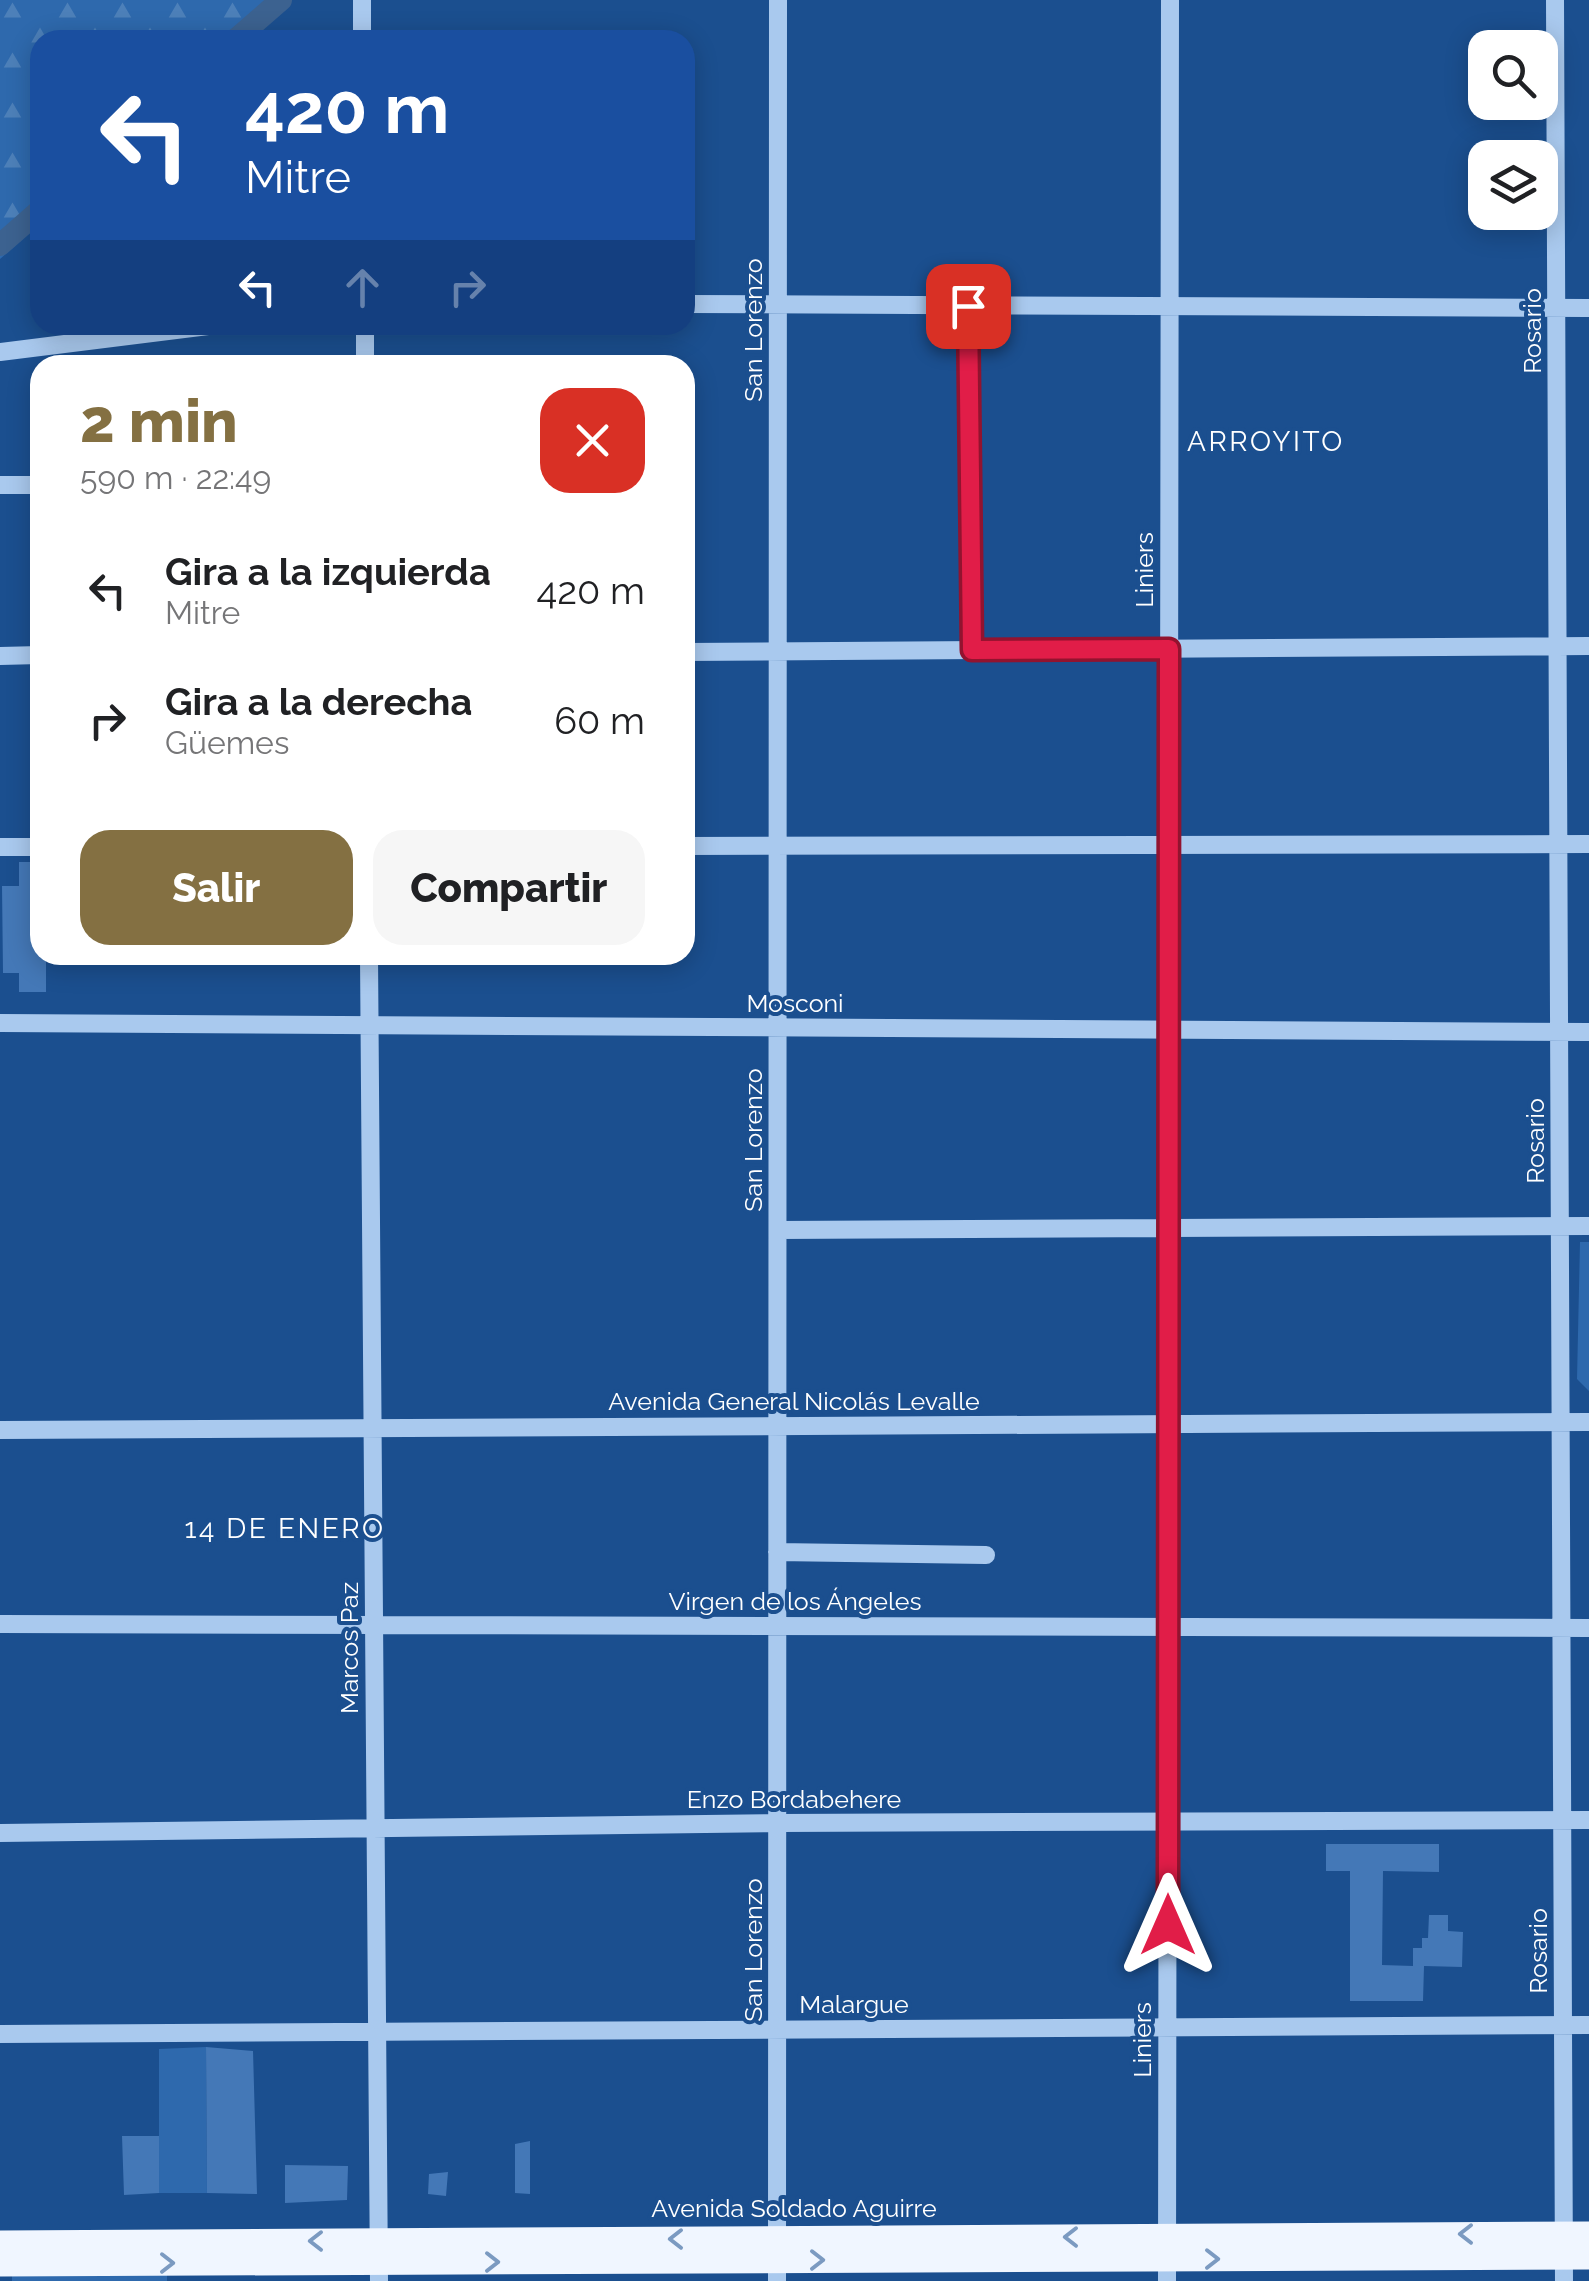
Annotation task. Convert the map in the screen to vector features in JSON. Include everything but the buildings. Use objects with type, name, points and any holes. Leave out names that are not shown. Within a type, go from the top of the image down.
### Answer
[{"type":"main road","name":"Avenida Soldado Aguirre","points":[[0,2243],[379,2261]]},
{"type":"main road","name":"Avenida Soldado Aguirre","points":[[0,2264],[1167,2259],[1574,2253]]},
{"type":"street","points":[[362,0],[362,30]]},
{"type":"street","name":"San Lorenzo","points":[[777,2260],[778,0]]},
{"type":"street","name":"Liniers","points":[[1167,2259],[1170,0]]},
{"type":"street","name":"Rosario","points":[[1555,0],[1563,2025],[1574,2253]]},
{"type":"street","points":[[695,304],[1589,308]]},
{"type":"street","points":[[968,306],[972,650]]},
{"type":"street","points":[[0,352],[136,335]]},
{"type":"street","points":[[0,484],[30,485]]},
{"type":"street","points":[[695,652],[1589,646]]},
{"type":"street","points":[[0,656],[30,655]]},
{"type":"street","points":[[695,846],[1589,844]]},
{"type":"street","points":[[0,847],[30,847]]},
{"type":"street","name":"Marcos Paz","points":[[369,965],[379,2261]]},
{"type":"street","name":"Mosconi","points":[[0,1024],[1589,1032]]},
{"type":"street","points":[[778,1230],[1589,1226]]},
{"type":"street","name":"Avenida General Nicolás Levalle","points":[[0,1430],[1589,1422]]},
{"type":"street","points":[[777,1552],[986,1555]]},
{"type":"street","name":"Virgen de los Ángeles","points":[[0,1624],[1589,1628]]},
{"type":"street","name":"Enzo Bordabehere","points":[[0,1832],[779,1823],[1589,1820]]},
{"type":"street","name":"Malargue","points":[[0,2034],[1589,2025]]},
{"type":"green space","points":[[0,0],[289,0],[256,30],[30,30],[30,233],[0,259]]},
{"type":"green space","points":[[1580,1242],[1589,1242],[1589,1391],[1577,1379]]},
{"type":"green space","points":[[206,2047],[207,2193],[159,2193],[159,2049]]},
{"type":"green space","points":[[167,2274],[167,2281],[12,2281],[12,2275]]},
{"type":"waterway","points":[[246,30],[281,0]]},
{"type":"waterway","points":[[0,245],[30,219]]},
{"type":"district","name":"ARROYITO","points":[[1266,441]]},
{"type":"district","name":"14 DE ENERO","points":[[285,1528]]},
{"type":"route","points":[[968,306],[972,650],[1169,649],[1168,1925]]}]
